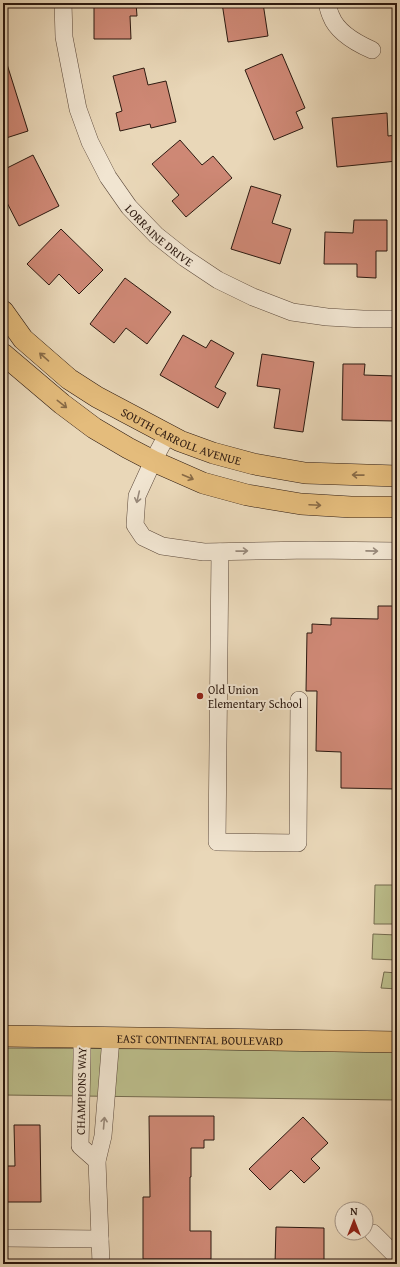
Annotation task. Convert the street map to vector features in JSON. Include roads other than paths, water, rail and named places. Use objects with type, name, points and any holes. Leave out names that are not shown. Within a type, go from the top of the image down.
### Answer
[{"type":"main road","name":"SOUTH CARROLL AVENUE","points":[[3,311],[24,339],[69,379],[97,397],[167,435],[213,454],[254,464],[305,473],[397,476]]},
{"type":"main road","points":[[4,356],[62,404],[94,428],[153,461],[203,483],[248,495],[301,504],[351,507],[397,507]]},
{"type":"main road","name":"EAST CONTINENTAL BOULEVARD","points":[[3,1036],[397,1042]]},
{"type":"street","name":"LORRAINE DRIVE","points":[[62,3],[64,37],[76,102],[90,142],[108,177],[129,207],[156,235],[185,258],[218,280],[253,297],[292,312],[327,317],[397,319]]},
{"type":"street","points":[[327,3],[331,17],[343,33],[358,44],[372,50]]},
{"type":"street","points":[[4,356],[24,339]]},
{"type":"street","points":[[167,435],[137,496],[136,525],[143,537],[162,546],[204,552],[311,550],[397,551]]},
{"type":"street","points":[[220,552],[217,842],[298,843],[299,700]]},
{"type":"street","name":"CHAMPIONS WAY","points":[[82,1037],[80,1146],[97,1161]]},
{"type":"street","name":"CHAMPIONS WAY","points":[[101,1264],[97,1161],[103,1136],[112,1038]]},
{"type":"street","points":[[374,1235],[397,1257]]},
{"type":"street","points":[[3,1238],[100,1239]]},
{"type":"place","name":"Old Union Elementary School","points":[[200,696]]}]
